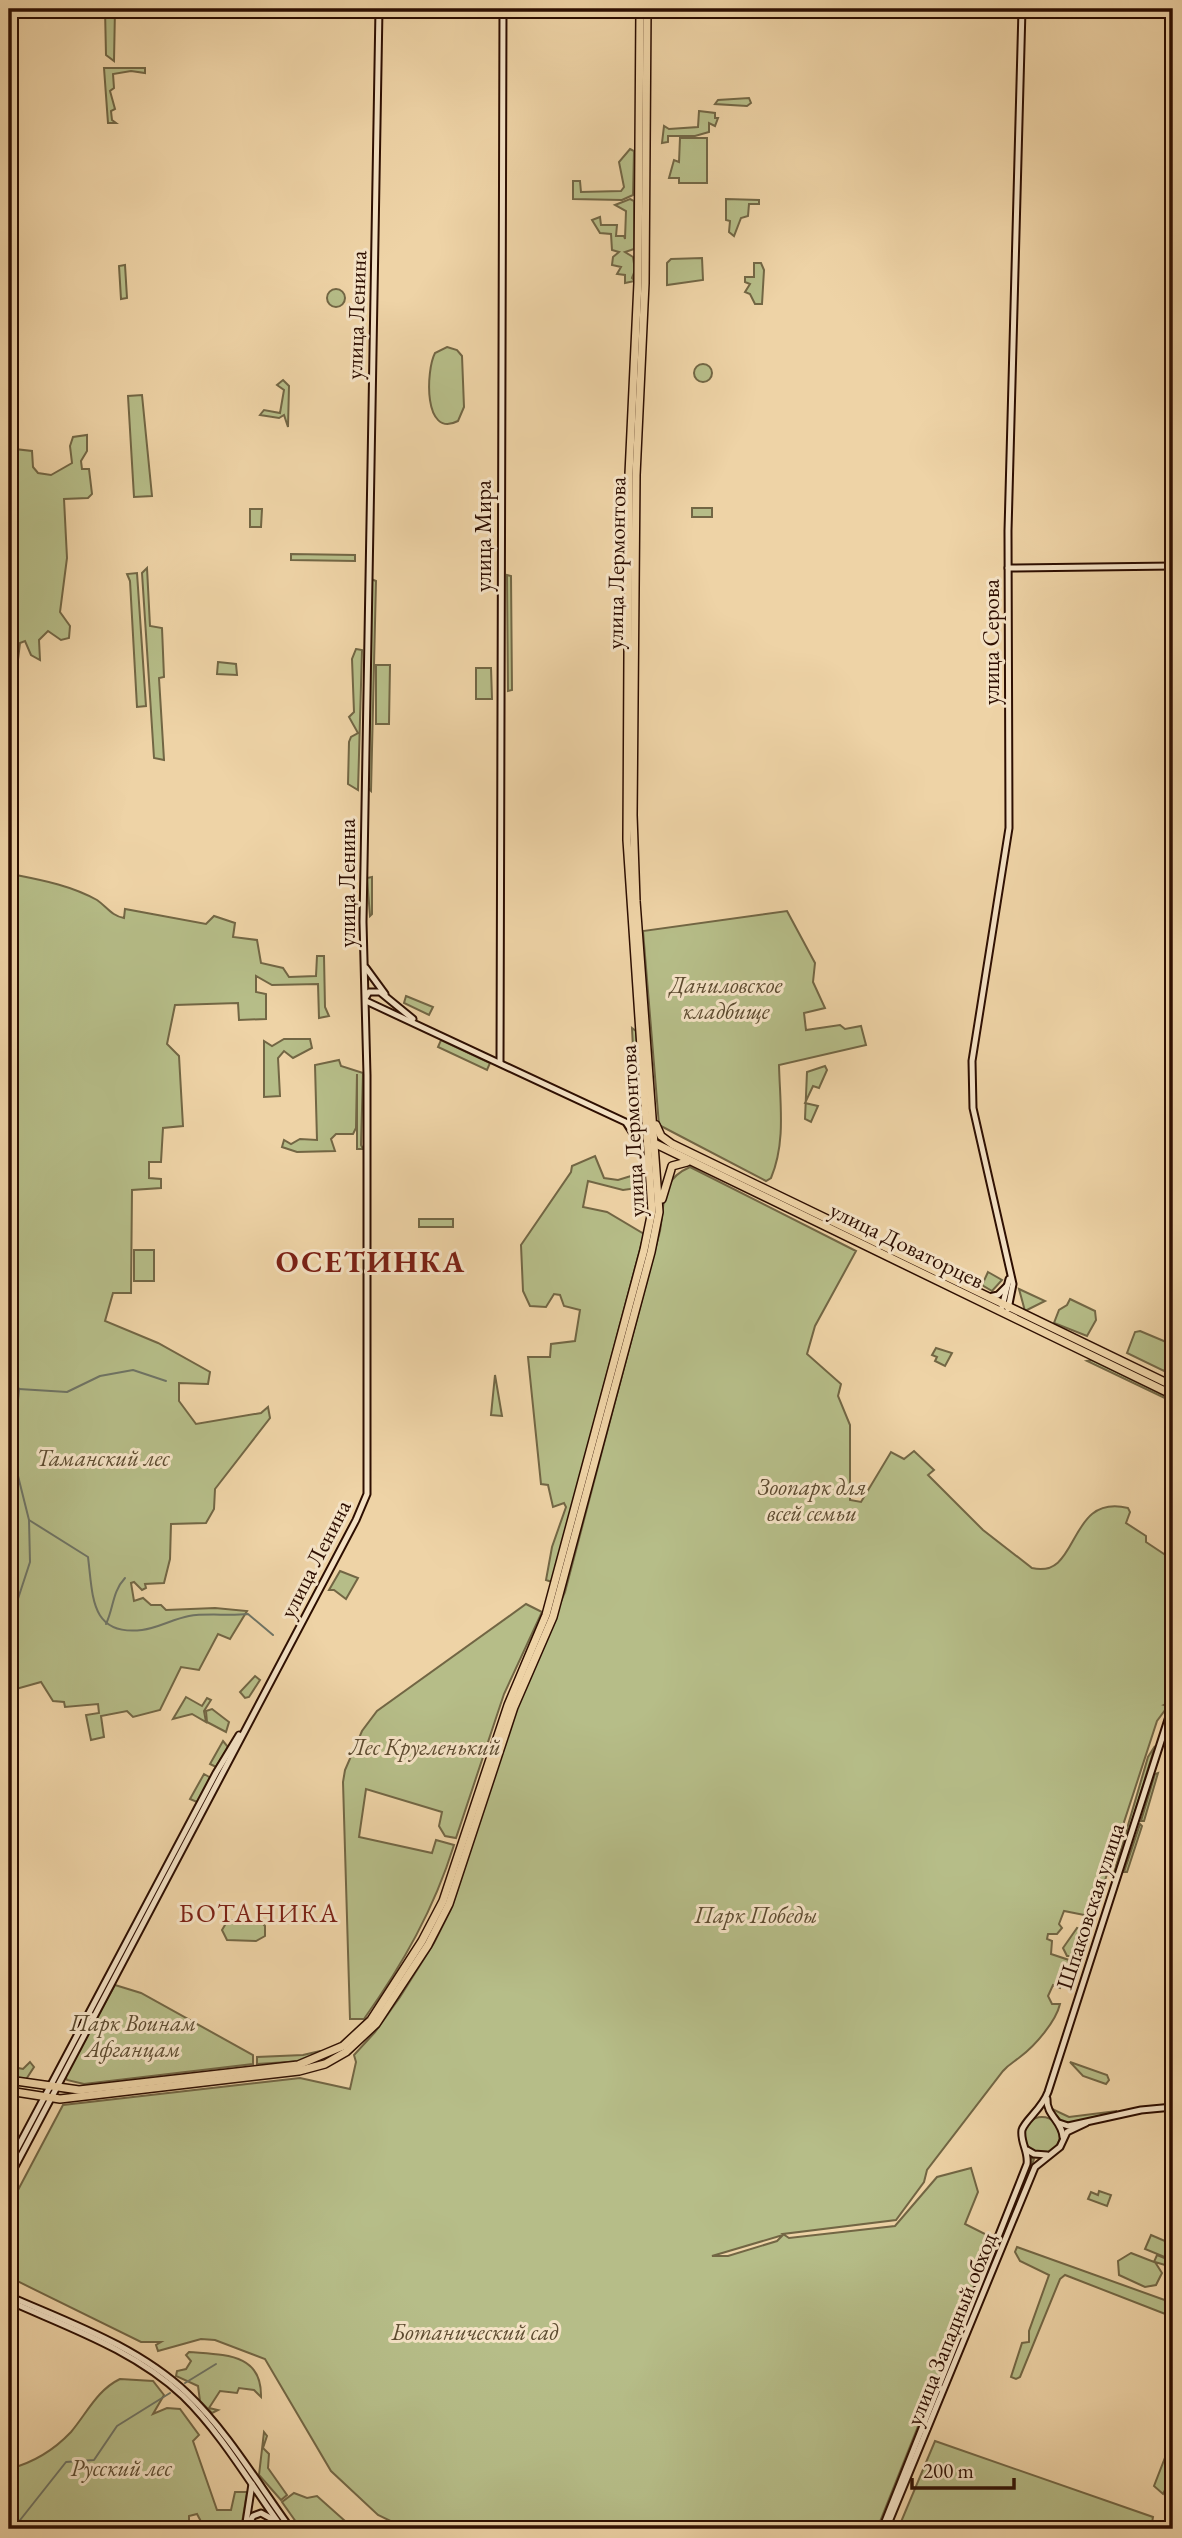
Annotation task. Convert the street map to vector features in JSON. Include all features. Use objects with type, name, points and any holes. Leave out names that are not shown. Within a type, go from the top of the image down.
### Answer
[{"type":"main road","name":"улица Ленина","points":[[9,2178],[52,2087],[222,1776],[245,1727],[356,1520],[368,1486],[364,965],[366,685],[380,9]]},
{"type":"main road","name":"улица Мира","points":[[500,1063],[503,9]]},
{"type":"main road","name":"улица Лермонтова","points":[[640,9],[638,283],[629,474],[626,820],[629,901],[649,1113]]},
{"type":"main road","name":"улица Лермонтова","points":[[602,1424],[648,1236],[652,1184],[633,815],[636,475],[645,283],[647,9]]},
{"type":"main road","name":"улица Серова","points":[[1022,9],[1012,315],[1008,568],[1009,828],[974,1039],[972,1078],[973,1108],[1017,1307],[1022,1313]]},
{"type":"main road","points":[[1008,568],[1173,566]]},
{"type":"main road","name":"улица Доваторцев","points":[[364,965],[394,1004]]},
{"type":"main road","name":"улица Доваторцев","points":[[421,1025],[376,991],[369,992],[365,998],[370,1004],[421,1025],[671,1144],[913,1265],[989,1297],[1005,1308],[1022,1313],[1173,1386]]},
{"type":"main road","points":[[366,1022],[376,1011],[390,1012]]},
{"type":"main road","points":[[630,1125],[643,1123],[649,1113]]},
{"type":"main road","points":[[649,1113],[658,1131],[671,1144]]},
{"type":"main road","name":"улица Лермонтова","points":[[630,1125],[652,1184]]},
{"type":"main road","name":"улица Лермонтова","points":[[9,2091],[47,2097],[312,2068],[346,2052],[367,2035],[443,1918],[511,1706],[552,1599],[657,1223],[660,1199],[656,1144],[650,1136]]},
{"type":"main road","name":"улица Доваторцев","points":[[656,1144],[1005,1308],[1173,1395]]},
{"type":"main road","points":[[649,1156],[656,1144],[671,1144]]},
{"type":"main road","points":[[657,1223],[668,1172],[679,1162],[694,1164]]},
{"type":"main road","name":"улица Серова","points":[[1005,1308],[1009,1269]]},
{"type":"main road","points":[[989,1297],[1003,1292],[1010,1277]]},
{"type":"main road","name":"улица Серова","points":[[1005,1308],[1013,1284]]},
{"type":"main road","name":"Шпаковская улица","points":[[1034,2116],[1048,2092],[1173,1704]]},
{"type":"main road","name":"улица Лермонтова","points":[[9,2080],[79,2090],[178,2082]]},
{"type":"main road","points":[[1048,2092],[1047,2106],[1054,2118],[1068,2126],[1141,2110],[1173,2108]]},
{"type":"main road","name":"улица Ленина","points":[[9,2164],[47,2097]]},
{"type":"main road","points":[[1054,2118],[1046,2115],[1034,2116],[1023,2130],[1026,2147],[1034,2154],[1051,2155],[1067,2132],[1086,2123]]},
{"type":"main road","points":[[1059,2123],[1062,2140]]},
{"type":"main road","name":"улица Западный обход","points":[[884,2529],[1027,2164],[1026,2147]]},
{"type":"main road","name":"улица Западный обход","points":[[884,2529],[1030,2179],[1038,2163],[1051,2155]]},
{"type":"main road","points":[[9,2295],[122,2347],[186,2393],[210,2419],[291,2529]]},
{"type":"main road","points":[[9,2301],[118,2351],[150,2370],[183,2396],[206,2422],[282,2529]]},
{"type":"main road","points":[[246,2529],[253,2478]]},
{"type":"main road","points":[[246,2529],[250,2519],[261,2513],[271,2517],[282,2529]]},
{"type":"green space","points":[[105,9],[115,9],[114,61],[106,55]]},
{"type":"green space","points":[[104,68],[145,68],[145,73],[131,71],[113,74],[114,88],[110,91],[115,109],[111,111],[112,120],[116,123],[108,123]]},
{"type":"green space","points":[[749,98],[751,103],[747,106],[715,104],[718,100]]},
{"type":"green space","points":[[699,111],[715,113],[715,118],[718,118],[715,126],[709,123],[709,132],[695,136],[668,136],[668,142],[662,143],[664,126],[669,129],[698,127]]},
{"type":"green space","points":[[680,138],[707,138],[707,183],[679,183],[679,178],[669,178],[674,160],[679,162]]},
{"type":"green space","points":[[630,149],[634,151],[633,195],[622,200],[573,199],[573,181],[580,181],[581,192],[621,191],[624,187],[619,162]]},
{"type":"green space","points":[[630,199],[634,201],[634,249],[625,252],[633,257],[635,270],[632,278],[635,281],[625,283],[625,275],[617,274],[621,267],[612,265],[613,257],[619,252],[612,250],[611,234],[600,233],[592,220],[600,217],[601,225],[617,225],[616,236],[624,236],[625,239],[626,211],[615,205]]},
{"type":"green space","points":[[726,199],[759,200],[759,204],[749,204],[748,216],[741,218],[734,236],[729,232],[730,221],[726,220]]},
{"type":"green space","points":[[702,258],[703,280],[667,285],[667,263],[671,259]]},
{"type":"green space","points":[[754,263],[761,263],[764,270],[762,304],[755,304],[750,294],[745,292],[750,284],[745,282],[745,277],[754,277]]},
{"type":"green space","points":[[125,265],[127,298],[121,299],[119,266]]},
{"type":"green space","points":[[336,289],[342,292],[345,298],[342,304],[336,307],[330,304],[327,298],[330,292]]},
{"type":"green space","points":[[9,326],[12,326],[15,449],[32,451],[33,467],[38,473],[51,475],[72,463],[70,446],[73,437],[87,435],[87,451],[81,461],[82,469],[89,469],[92,494],[88,498],[64,499],[67,558],[60,612],[70,626],[69,638],[61,640],[48,631],[39,640],[40,660],[31,655],[25,641],[20,643],[17,668],[9,683]]},
{"type":"green space","points":[[447,347],[457,350],[462,356],[464,407],[458,421],[447,424],[438,420],[433,412],[429,387],[435,353]]},
{"type":"green space","points":[[703,364],[709,367],[712,373],[709,379],[703,382],[697,379],[694,373],[697,367]]},
{"type":"green space","points":[[283,380],[289,386],[288,427],[284,415],[279,418],[260,415],[264,410],[280,413],[284,390],[277,385]]},
{"type":"green space","points":[[142,395],[152,496],[134,497],[128,396]]},
{"type":"green space","points":[[692,508],[712,508],[712,517],[692,517]]},
{"type":"green space","points":[[250,509],[262,509],[261,527],[250,527]]},
{"type":"green space","points":[[291,554],[355,555],[355,561],[291,560]]},
{"type":"green space","points":[[147,568],[150,626],[162,628],[164,677],[159,678],[164,760],[154,758],[142,573]]},
{"type":"green space","points":[[137,573],[146,706],[137,707],[130,581],[127,574]]},
{"type":"green space","points":[[507,575],[511,576],[512,690],[508,691]]},
{"type":"green space","points":[[371,579],[376,581],[371,791],[368,788]]},
{"type":"green space","points":[[356,649],[362,650],[358,790],[348,784],[349,742],[351,737],[358,733],[349,717],[354,712],[352,659]]},
{"type":"green space","points":[[218,662],[236,664],[237,675],[217,674]]},
{"type":"green space","points":[[376,665],[390,665],[389,724],[376,724]]},
{"type":"green space","points":[[476,668],[491,668],[492,699],[476,699]]},
{"type":"green space","name":"Таманский лес","points":[[11,874],[76,890],[124,918],[125,909],[206,924],[214,916],[235,923],[233,937],[257,940],[261,963],[283,968],[289,977],[316,976],[317,956],[324,956],[325,1007],[329,1016],[319,1018],[318,984],[272,985],[256,976],[256,992],[266,994],[266,1019],[239,1020],[238,1003],[175,1005],[167,1044],[179,1056],[183,1126],[163,1128],[161,1162],[149,1162],[149,1178],[161,1179],[161,1188],[132,1190],[131,1293],[113,1293],[105,1321],[158,1343],[210,1372],[208,1384],[179,1383],[179,1401],[196,1424],[261,1413],[268,1407],[270,1418],[215,1489],[214,1509],[206,1523],[171,1524],[170,1559],[164,1583],[145,1584],[146,1588],[142,1590],[134,1582],[131,1583],[134,1601],[143,1598],[151,1605],[161,1605],[166,1610],[215,1608],[247,1611],[230,1639],[218,1634],[199,1670],[181,1667],[160,1710],[133,1717],[127,1711],[101,1716],[104,1737],[91,1740],[86,1715],[99,1713],[98,1704],[65,1707],[64,1702],[53,1701],[41,1682],[9,1691]]},
{"type":"green space","points":[[372,877],[372,914],[370,916],[367,878]]},
{"type":"green space","name":"Даниловское кладбище","points":[[787,911],[815,963],[813,982],[825,1008],[804,1013],[806,1030],[840,1025],[845,1029],[861,1026],[866,1045],[779,1065],[779,1151],[771,1178],[766,1181],[659,1125],[643,931]]},
{"type":"green space","points":[[406,996],[433,1007],[429,1015],[404,1003]]},
{"type":"green space","points":[[632,1028],[636,1031],[643,1118],[633,1114],[636,1107]]},
{"type":"green space","points":[[284,1039],[310,1039],[312,1048],[293,1058],[284,1051],[278,1058],[280,1096],[264,1097],[264,1041],[272,1046]]},
{"type":"green space","points":[[441,1040],[490,1063],[487,1070],[438,1047]]},
{"type":"green space","points":[[339,1060],[341,1066],[363,1073],[363,1149],[357,1149],[357,1074],[356,1128],[353,1134],[336,1134],[331,1139],[335,1151],[297,1152],[282,1147],[284,1140],[291,1144],[300,1139],[317,1140],[315,1065]]},
{"type":"green space","points":[[825,1066],[827,1070],[819,1088],[813,1086],[806,1101],[807,1072]]},
{"type":"green space","points":[[806,1103],[818,1106],[811,1122],[805,1119]]},
{"type":"green space","points":[[595,1156],[604,1178],[618,1180],[631,1176],[634,1182],[644,1180],[645,1187],[623,1190],[588,1181],[583,1207],[607,1212],[644,1234],[552,1582],[546,1580],[552,1547],[566,1507],[564,1503],[553,1507],[548,1485],[541,1484],[528,1357],[550,1357],[551,1344],[575,1341],[580,1310],[564,1306],[560,1295],[554,1294],[546,1307],[530,1306],[523,1291],[521,1245],[571,1172],[572,1166]]},
{"type":"green space","name":"Парк Победы","points":[[690,1167],[856,1251],[815,1326],[807,1354],[841,1384],[838,1396],[850,1425],[850,1500],[861,1502],[891,1452],[904,1459],[914,1451],[934,1470],[928,1475],[983,1530],[1032,1568],[1048,1568],[1059,1562],[1083,1524],[1094,1513],[1108,1507],[1128,1508],[1130,1512],[1126,1523],[1146,1536],[1146,1542],[1173,1560],[1173,1686],[1168,1703],[1164,1705],[1168,1706],[1157,1721],[1095,1911],[1089,1916],[1064,1911],[1059,1924],[1062,1928],[1057,1934],[1048,1934],[1047,1939],[1052,1941],[1051,1954],[1069,1960],[1060,1988],[1053,1985],[1048,1996],[1052,2004],[1060,2004],[1050,2025],[1026,2052],[1003,2071],[927,2170],[924,2182],[896,2220],[783,2234],[789,2238],[895,2226],[937,2177],[971,2168],[978,2192],[965,2224],[991,2237],[988,2251],[877,2529],[407,2529],[378,2515],[331,2471],[265,2359],[215,2340],[201,2339],[158,2351],[156,2345],[161,2342],[141,2342],[9,2277],[9,2207],[63,2105],[300,2078],[350,2089],[356,2062],[354,2055],[375,2032],[400,1997],[434,1943],[451,1909],[517,1707],[565,1592],[660,1231],[666,1193],[673,1178]],"holes":[[[783,2235],[777,2241],[728,2256],[712,2256]]]},
{"type":"green space","points":[[419,1219],[453,1219],[453,1227],[419,1227]]},
{"type":"green space","points":[[134,1250],[154,1250],[154,1281],[134,1281]]},
{"type":"green space","points":[[922,1250],[953,1265],[950,1272],[914,1254]]},
{"type":"green space","points":[[988,1272],[1002,1280],[992,1291],[982,1285]]},
{"type":"green space","points":[[1019,1289],[1045,1301],[1025,1311]]},
{"type":"green space","points":[[1070,1299],[1095,1311],[1096,1320],[1087,1336],[1054,1323],[1059,1310],[1067,1305]]},
{"type":"green space","points":[[1140,1331],[1171,1344],[1173,1355],[1164,1371],[1127,1353],[1135,1332]]},
{"type":"green space","points":[[936,1348],[952,1353],[945,1366],[935,1361],[937,1357],[932,1355]]},
{"type":"green space","points":[[1092,1360],[1164,1395],[1167,1399],[1087,1361]]},
{"type":"green space","points":[[495,1375],[502,1416],[491,1415]]},
{"type":"green space","points":[[340,1571],[358,1578],[346,1599],[334,1590],[329,1590]]},
{"type":"green space","name":"Лес Кругленький","points":[[526,1604],[542,1612],[504,1694],[456,1838],[445,1836],[439,1826],[442,1812],[366,1789],[359,1837],[432,1853],[436,1840],[454,1845],[427,1914],[392,1978],[364,2019],[350,2019],[343,1782],[345,1770],[362,1731],[377,1711]]},
{"type":"green space","points":[[255,1676],[260,1680],[249,1697],[245,1698],[240,1692]]},
{"type":"green space","points":[[186,1697],[202,1706],[207,1698],[211,1700],[204,1711],[206,1722],[192,1714],[173,1719]]},
{"type":"green space","points":[[212,1709],[229,1722],[226,1732],[207,1722],[206,1711]]},
{"type":"green space","points":[[223,1741],[228,1747],[216,1767],[210,1764]]},
{"type":"green space","points":[[1155,1746],[1117,1871],[1114,1873],[1148,1757]]},
{"type":"green space","points":[[1158,1773],[1144,1821],[1141,1821],[1155,1774]]},
{"type":"green space","points":[[204,1774],[211,1778],[197,1802],[190,1799]]},
{"type":"green space","points":[[1140,1824],[1142,1826],[1127,1872],[1124,1872]]},
{"type":"green space","points":[[228,1920],[260,1921],[265,1926],[265,1936],[256,1941],[227,1940],[222,1930]]},
{"type":"green space","points":[[1077,1928],[1085,1934],[1085,1945],[1075,1956],[1067,1956],[1063,1948]]},
{"type":"green space","name":"Парк Воинам Афганцам","points":[[115,1985],[141,1993],[253,2055],[253,2064],[84,2084],[67,2080],[65,2075]]},
{"type":"green space","points":[[323,2052],[303,2061],[257,2064],[257,2057],[303,2055]]},
{"type":"green space","points":[[30,2062],[34,2067],[25,2081],[9,2078],[9,2066],[23,2069]]},
{"type":"green space","points":[[1070,2062],[1107,2075],[1109,2080],[1106,2084],[1083,2076]]},
{"type":"green space","points":[[1050,2108],[1069,2117],[1117,2111],[1069,2124],[1062,2122]]},
{"type":"green space","points":[[1042,2117],[1054,2123],[1060,2135],[1054,2147],[1042,2153],[1030,2147],[1024,2135],[1030,2123]]},
{"type":"green space","points":[[1031,2158],[1034,2159],[910,2467],[922,2432]]},
{"type":"green space","points":[[1099,2191],[1111,2195],[1107,2206],[1088,2199],[1091,2192],[1098,2195]]},
{"type":"green space","points":[[1151,2235],[1172,2244],[1167,2258],[1145,2249]]},
{"type":"green space","points":[[1017,2247],[1173,2303],[1173,2317],[1065,2275],[1060,2279],[1020,2377],[1011,2377],[1022,2343],[1029,2342],[1029,2331],[1049,2275],[1020,2261],[1015,2252]]},
{"type":"green space","points":[[1131,2253],[1154,2262],[1157,2255],[1167,2259],[1165,2265],[1155,2262],[1162,2273],[1156,2285],[1145,2287],[1119,2275],[1118,2261]]},
{"type":"green space","points":[[189,2352],[228,2356],[248,2364],[260,2383],[261,2397],[254,2390],[239,2388],[237,2393],[220,2391],[209,2408],[218,2410],[212,2413],[200,2401],[198,2386],[176,2376],[177,2371],[186,2369],[191,2361],[186,2355]]},
{"type":"green space","name":"Русский лес","points":[[120,2379],[153,2381],[164,2395],[153,2414],[167,2408],[180,2409],[199,2435],[193,2441],[217,2510],[231,2510],[235,2492],[247,2492],[241,2529],[205,2529],[197,2514],[189,2516],[189,2527],[167,2529],[9,2529],[9,2469],[34,2459],[57,2445],[71,2432],[105,2389]]},
{"type":"green space","points":[[264,2432],[267,2436],[263,2448],[269,2454],[268,2468],[287,2495],[281,2500],[259,2475]]},
{"type":"green space","points":[[1173,2437],[1173,2474],[1163,2494],[1154,2486]]},
{"type":"green space","points":[[935,2441],[1153,2517],[1151,2529],[898,2529]]},
{"type":"green space","points":[[294,2493],[307,2498],[317,2496],[354,2529],[301,2529],[282,2502]]},
{"type":"waterway","points":[[19,1389],[67,1392],[100,1376],[133,1370],[166,1381]]},
{"type":"waterway","points":[[9,1372],[19,1389],[13,1456],[29,1520],[88,1557],[94,1599],[103,1620],[112,1627],[142,1630],[189,1616],[248,1614],[273,1635]]},
{"type":"waterway","points":[[13,1614],[30,1562],[29,1520]]},
{"type":"waterway","points":[[106,1624],[115,1594],[125,1578]]},
{"type":"waterway","points":[[185,2383],[216,2364]]},
{"type":"waterway","points":[[13,2529],[66,2462],[94,2460],[117,2426],[170,2393]]},
{"type":"district","name":"ОСЕТИНКА","points":[[371,1262]]},
{"type":"district","name":"БОТАНИКА","points":[[259,1913]]},
{"type":"park label","name":"Зоопарк для всей семьи","points":[[812,1500]]},
{"type":"park label","name":"Ботанический сад","points":[[475,2332]]}]
